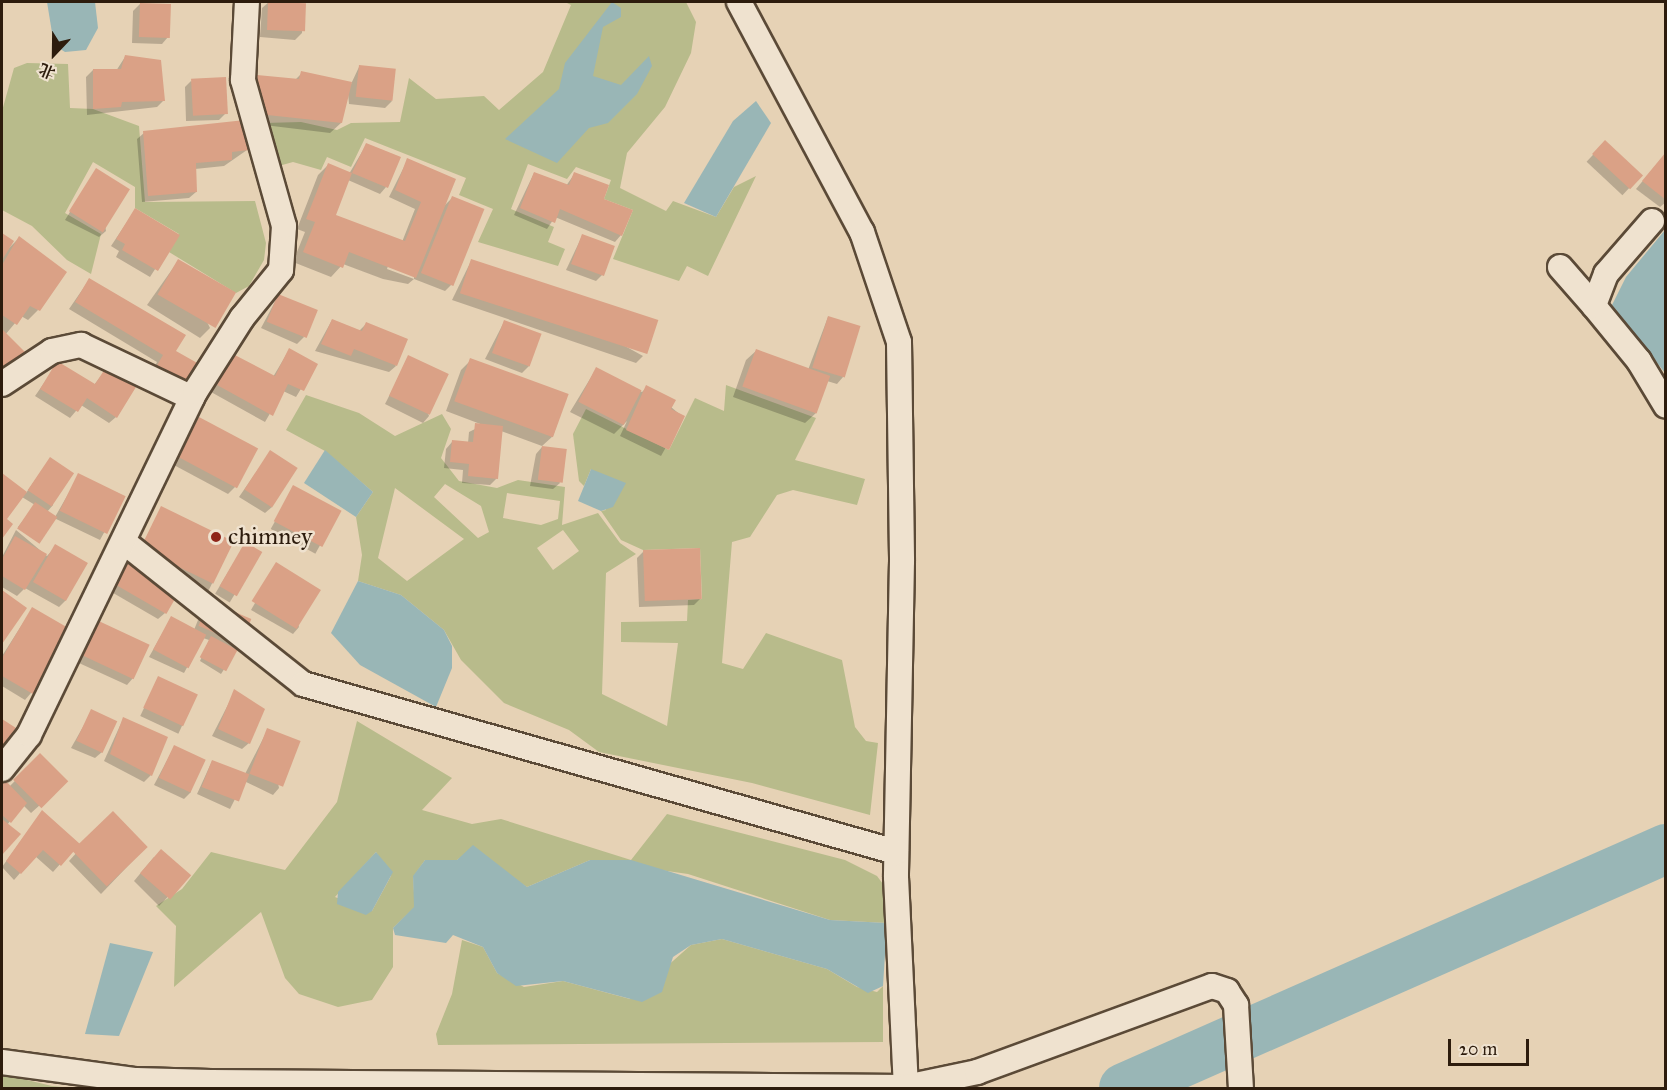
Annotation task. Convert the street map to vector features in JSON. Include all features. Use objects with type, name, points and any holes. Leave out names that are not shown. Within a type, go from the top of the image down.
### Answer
[{"type":"street","points":[[2,770],[29,735],[192,398],[242,318],[281,270],[286,252],[243,80],[247,2]]},
{"type":"street","points":[[739,2],[862,232],[899,342],[902,561],[896,852],[906,1088]]},
{"type":"street","points":[[1594,306],[1606,274],[1652,221]]},
{"type":"street","points":[[1560,267],[1639,361],[1665,406]]},
{"type":"street","points":[[2,384],[52,351],[81,345],[192,398]]},
{"type":"street","points":[[124,542],[303,684],[896,852]]},
{"type":"street","points":[[2,1062],[136,1080],[211,1083],[906,1088],[977,1072],[1212,986],[1227,992],[1236,1005],[1241,1089]]},
{"type":"green space","points":[[565,2],[686,2],[696,22],[691,53],[665,107],[627,153],[620,188],[666,211],[673,201],[716,217],[734,187],[756,176],[708,276],[687,266],[679,281],[613,259],[633,210],[604,199],[611,180],[576,167],[567,179],[528,164],[511,209],[554,227],[548,242],[565,249],[558,266],[478,242],[493,209],[459,195],[466,178],[365,138],[351,167],[327,157],[321,170],[293,162],[275,167],[265,123],[301,122],[337,130],[351,123],[400,122],[409,78],[436,99],[484,96],[499,110],[543,72],[571,5]]},
{"type":"green space","points":[[27,63],[68,64],[70,108],[93,109],[139,126],[145,202],[255,201],[266,243],[264,260],[249,286],[236,293],[169,252],[179,234],[135,208],[135,187],[93,162],[65,213],[101,234],[91,274],[67,260],[32,226],[2,210],[2,111],[14,68]]},
{"type":"green space","points":[[726,385],[816,418],[795,460],[865,479],[857,505],[793,490],[777,495],[750,537],[732,542],[722,663],[743,669],[766,633],[842,660],[855,727],[866,741],[878,743],[870,815],[752,783],[599,752],[569,730],[504,703],[461,660],[444,630],[401,595],[358,581],[362,555],[356,517],[373,492],[325,451],[286,430],[306,395],[359,413],[395,436],[442,414],[451,429],[441,458],[459,481],[497,488],[518,480],[565,487],[562,525],[598,513],[620,543],[636,554],[606,573],[602,694],[667,726],[678,643],[621,642],[621,622],[687,621],[688,600],[702,599],[700,548],[643,550],[621,540],[601,511],[606,510],[591,469],[584,486],[579,481],[573,434],[586,409],[669,450],[695,398],[724,411]],"holes":[[[445,484],[481,506],[489,532],[478,538],[434,497]],[[395,488],[464,539],[407,581],[378,558]],[[507,493],[560,501],[558,519],[541,525],[503,518]],[[563,530],[579,551],[553,570],[537,548]]]},
{"type":"green space","points":[[357,721],[452,778],[422,810],[472,824],[501,819],[631,860],[667,814],[845,860],[877,876],[886,888],[887,923],[830,920],[688,874],[590,860],[527,887],[470,850],[457,860],[425,860],[413,877],[415,907],[393,928],[393,967],[372,1000],[338,1007],[299,994],[285,978],[261,912],[174,987],[176,926],[156,906],[182,889],[211,852],[285,870],[337,802]],"holes":[[[376,852],[391,876],[372,911],[335,897]]]},
{"type":"green space","points":[[722,939],[827,969],[857,987],[877,992],[883,986],[883,1042],[438,1045],[436,1034],[452,994],[462,940],[483,947],[497,973],[524,987],[563,981],[630,999],[691,945]]},
{"type":"green space","points":[[2,1074],[52,1086],[73,1088],[2,1088]]},
{"type":"water","points":[[47,2],[95,2],[98,28],[86,50],[65,52],[54,45]]},
{"type":"water","points":[[612,2],[621,8],[621,17],[603,27],[593,76],[621,85],[649,56],[652,66],[637,94],[608,123],[589,128],[557,163],[505,139],[559,89],[565,63]]},
{"type":"water","points":[[756,101],[771,123],[716,217],[684,203],[733,121]]},
{"type":"water","points":[[1665,230],[1665,373],[1612,305],[1626,277]]},
{"type":"water","points":[[325,450],[373,492],[356,517],[304,483]]},
{"type":"water","points":[[591,469],[626,483],[613,507],[601,511],[578,501]]},
{"type":"water","points":[[358,581],[401,595],[444,630],[452,646],[452,668],[436,707],[360,665],[331,633]]},
{"type":"water","points":[[473,845],[527,887],[590,860],[631,860],[830,920],[887,923],[883,986],[868,993],[827,969],[722,939],[691,945],[673,957],[662,992],[642,1002],[563,981],[516,986],[497,973],[483,947],[453,935],[446,943],[395,935],[393,928],[414,907],[413,876],[425,860],[457,860]]},
{"type":"water","points":[[376,852],[393,872],[372,911],[366,915],[337,904],[338,892]]},
{"type":"water","points":[[110,943],[153,952],[119,1036],[85,1034]]},
{"type":"building","points":[[268,2],[306,3],[305,31],[267,30]]},
{"type":"building","points":[[140,3],[171,4],[170,38],[139,37]]},
{"type":"building","points":[[125,55],[161,60],[165,101],[122,102],[121,107],[93,109],[93,69],[121,69]]},
{"type":"building","points":[[359,65],[396,69],[392,101],[356,97]]},
{"type":"building","points":[[301,71],[352,82],[342,123],[258,114],[257,75],[299,79]]},
{"type":"building","points":[[226,77],[228,114],[193,116],[191,79]]},
{"type":"building","points":[[245,120],[249,150],[232,152],[232,160],[196,163],[197,192],[148,196],[143,131]]},
{"type":"building","points":[[1605,140],[1643,175],[1630,189],[1592,154]]},
{"type":"building","points":[[366,143],[401,157],[388,188],[352,173]]},
{"type":"building","points":[[1666,152],[1666,200],[1642,181]]},
{"type":"building","points":[[407,158],[456,179],[416,278],[349,252],[343,268],[303,252],[315,222],[306,219],[328,163],[352,173],[336,215],[405,241],[421,202],[395,190]]},
{"type":"building","points":[[96,168],[130,189],[103,232],[69,211]]},
{"type":"building","points":[[534,172],[569,185],[574,172],[609,185],[604,199],[633,210],[622,236],[560,209],[555,223],[520,208]]},
{"type":"building","points":[[452,196],[484,209],[453,286],[421,273]]},
{"type":"building","points":[[135,208],[180,235],[158,271],[122,250],[125,244],[116,239]]},
{"type":"building","points":[[2,233],[14,241],[2,260]]},
{"type":"building","points":[[582,234],[615,246],[604,276],[571,264]]},
{"type":"building","points":[[19,236],[67,272],[40,311],[30,306],[17,325],[2,315],[2,265]]},
{"type":"building","points":[[178,259],[236,292],[216,328],[158,295]]},
{"type":"building","points":[[471,259],[658,320],[647,354],[460,293]]},
{"type":"building","points":[[89,278],[186,335],[176,351],[199,364],[188,385],[156,367],[163,355],[75,302]]},
{"type":"building","points":[[278,294],[318,310],[307,338],[267,322]]},
{"type":"building","points":[[828,316],[861,326],[845,378],[812,368]]},
{"type":"building","points":[[332,319],[362,331],[366,322],[408,339],[397,366],[354,349],[351,356],[321,344]]},
{"type":"building","points":[[504,320],[542,334],[530,367],[492,353]]},
{"type":"building","points":[[2,329],[25,352],[2,373]]},
{"type":"building","points":[[289,348],[318,364],[304,391],[288,384],[273,416],[217,385],[231,353],[275,376]]},
{"type":"building","points":[[756,349],[830,376],[817,414],[742,387]]},
{"type":"building","points":[[408,355],[449,374],[430,415],[389,396]]},
{"type":"building","points":[[470,358],[569,394],[553,437],[454,401]]},
{"type":"building","points":[[57,361],[95,384],[105,369],[136,387],[117,418],[87,398],[78,412],[40,389]]},
{"type":"building","points":[[596,367],[641,390],[624,425],[578,402]]},
{"type":"building","points":[[646,385],[676,400],[671,409],[685,416],[669,450],[626,430]]},
{"type":"building","points":[[199,417],[258,448],[237,488],[178,457]]},
{"type":"building","points":[[475,423],[503,426],[498,479],[468,476],[469,464],[450,462],[452,440],[473,442]]},
{"type":"building","points":[[542,446],[567,449],[563,483],[538,480]]},
{"type":"building","points":[[270,450],[298,468],[272,507],[244,489]]},
{"type":"building","points":[[50,457],[74,473],[52,506],[28,490]]},
{"type":"building","points":[[2,473],[27,492],[7,519],[13,524],[2,539]]},
{"type":"building","points":[[78,473],[126,496],[107,534],[60,511]]},
{"type":"building","points":[[293,485],[342,511],[322,547],[274,521]]},
{"type":"building","points":[[35,502],[57,517],[39,544],[17,529]]},
{"type":"building","points":[[161,506],[234,542],[213,584],[140,548]]},
{"type":"building","points":[[15,536],[47,554],[25,590],[2,576],[2,559]]},
{"type":"building","points":[[245,542],[262,552],[237,596],[220,586]]},
{"type":"building","points":[[55,544],[88,563],[66,601],[33,582]]},
{"type":"building","points":[[700,548],[702,599],[645,601],[643,550]]},
{"type":"building","points":[[127,560],[180,590],[166,614],[113,583]]},
{"type":"building","points":[[276,562],[321,590],[297,629],[252,601]]},
{"type":"building","points":[[2,590],[27,608],[2,644]]},
{"type":"building","points":[[209,601],[251,619],[241,644],[198,626]]},
{"type":"building","points":[[32,607],[70,629],[33,694],[2,676],[2,658]]},
{"type":"building","points":[[88,616],[150,645],[134,679],[72,650]]},
{"type":"building","points":[[171,616],[206,635],[188,668],[153,650]]},
{"type":"building","points":[[211,636],[237,650],[226,671],[200,657]]},
{"type":"building","points":[[158,676],[198,695],[183,726],[143,708]]},
{"type":"building","points":[[234,689],[265,709],[250,744],[218,729]]},
{"type":"building","points":[[91,709],[117,721],[102,753],[76,741]]},
{"type":"building","points":[[123,717],[168,737],[152,776],[110,754]]},
{"type":"building","points":[[2,719],[16,728],[2,749]]},
{"type":"building","points":[[267,728],[301,741],[283,787],[249,774]]},
{"type":"building","points":[[174,745],[206,760],[191,792],[159,778]]},
{"type":"building","points":[[40,753],[68,781],[41,808],[13,780]]},
{"type":"building","points":[[212,760],[249,774],[239,801],[202,787]]},
{"type":"building","points":[[2,777],[27,803],[11,823],[2,815]]},
{"type":"building","points":[[42,810],[80,844],[61,866],[43,850],[21,874],[6,861]]},
{"type":"building","points":[[113,811],[148,847],[107,887],[72,851]]},
{"type":"building","points":[[2,819],[21,834],[2,855]]},
{"type":"building","points":[[161,849],[191,875],[170,899],[140,873]]},
{"type":"waterway","points":[[1124,1088],[1666,849]]},
{"type":"place","name":"chimney","points":[[216,537]]}]
